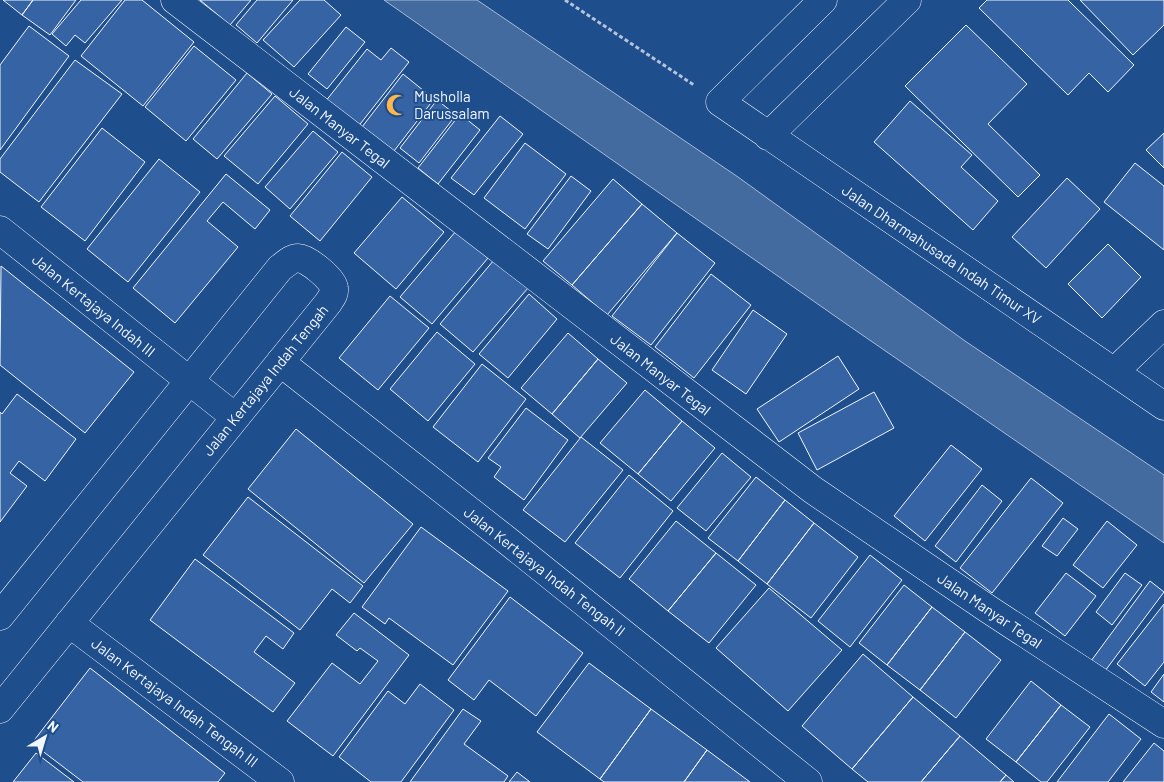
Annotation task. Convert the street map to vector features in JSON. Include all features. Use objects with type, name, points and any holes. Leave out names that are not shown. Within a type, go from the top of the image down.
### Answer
[{"type":"street","name":"Jalan Manyar Tegal","points":[[175,0],[813,490],[988,609],[1164,724]]},
{"type":"street","points":[[720,102],[823,0]]},
{"type":"street","points":[[768,136],[907,0]]},
{"type":"street","name":"Jalan Dharmahusada Indah Timur XV","points":[[720,102],[1164,406]]},
{"type":"street","name":"Jalan Kertajaya Indah III","points":[[0,230],[235,418]]},
{"type":"street","name":"Jalan Kertajaya Indah Tengah","points":[[0,616],[280,268],[290,260],[299,258],[310,262],[332,282],[334,294],[0,709]]},
{"type":"street","points":[[1114,372],[1164,324]]},
{"type":"street","name":"Jalan Kertajaya Indah Tengah II","points":[[280,362],[520,550],[808,782]]},
{"type":"street","name":"Jalan Kertajaya Indah Tengah III","points":[[69,623],[280,782]]},
{"type":"path","points":[[565,0],[720,102]]},
{"type":"water","points":[[384,0],[477,0],[738,177],[965,341],[1164,475],[1164,543],[842,321]]},
{"type":"building","points":[[3,0],[33,0],[22,15]]},
{"type":"building","points":[[33,0],[76,0],[50,35],[22,15]]},
{"type":"building","points":[[81,0],[122,0],[85,43],[75,35],[66,46],[52,34]]},
{"type":"building","points":[[125,0],[142,0],[194,42],[143,106],[81,56]]},
{"type":"building","points":[[200,0],[251,0],[230,25]]},
{"type":"building","points":[[257,0],[293,0],[257,43],[236,25]]},
{"type":"building","points":[[300,0],[324,0],[341,15],[294,67],[263,40]]},
{"type":"building","points":[[987,0],[1068,0],[1134,65],[1108,92],[1089,73],[1068,95],[979,8]]},
{"type":"building","points":[[1080,0],[1164,0],[1164,25],[1133,55]]},
{"type":"building","points":[[966,25],[1027,84],[988,124],[1040,175],[1018,197],[905,86]]},
{"type":"building","points":[[29,26],[69,56],[0,150],[0,65]]},
{"type":"building","points":[[346,27],[365,42],[327,89],[308,74]]},
{"type":"building","points":[[194,46],[236,80],[186,141],[145,107]]},
{"type":"building","points":[[391,48],[409,62],[357,128],[325,102],[367,49],[381,60]]},
{"type":"building","points":[[75,60],[122,94],[39,202],[0,172],[0,159]]},
{"type":"building","points":[[247,73],[272,94],[217,159],[193,139]]},
{"type":"building","points":[[403,74],[434,99],[394,151],[362,127]]},
{"type":"building","points":[[275,96],[308,124],[258,184],[224,156]]},
{"type":"building","points":[[437,100],[456,115],[419,163],[400,148]]},
{"type":"building","points":[[910,101],[972,155],[961,167],[998,201],[973,230],[874,142]]},
{"type":"building","points":[[460,114],[480,130],[438,184],[418,168]]},
{"type":"building","points":[[500,116],[523,134],[474,195],[451,178]]},
{"type":"building","points":[[102,128],[145,162],[85,241],[41,207]]},
{"type":"building","points":[[313,131],[338,152],[290,209],[265,187]]},
{"type":"building","points":[[1164,133],[1164,168],[1146,150]]},
{"type":"building","points":[[525,143],[566,174],[525,229],[484,198]]},
{"type":"building","points":[[342,152],[372,177],[320,241],[290,216]]},
{"type":"building","points":[[159,159],[200,192],[128,282],[87,249]]},
{"type":"building","points":[[1135,163],[1164,186],[1164,250],[1104,202]]},
{"type":"building","points":[[226,174],[270,210],[255,229],[223,202],[207,221],[238,247],[175,323],[133,288]]},
{"type":"building","points":[[571,176],[591,191],[548,249],[527,234]]},
{"type":"building","points":[[1067,178],[1100,209],[1046,268],[1012,237]]},
{"type":"building","points":[[613,179],[642,204],[572,285],[543,261]]},
{"type":"building","points":[[402,197],[444,232],[396,289],[354,253]]},
{"type":"building","points":[[642,204],[677,233],[607,315],[572,285]]},
{"type":"building","points":[[456,231],[488,258],[432,324],[400,297]]},
{"type":"building","points":[[677,233],[715,263],[651,345],[612,316]]},
{"type":"building","points":[[1108,244],[1141,277],[1102,318],[1068,284]]},
{"type":"building","points":[[494,260],[528,288],[473,352],[440,324]]},
{"type":"building","points":[[1,266],[134,372],[85,433],[0,365]]},
{"type":"building","points":[[711,274],[751,305],[694,378],[655,347]]},
{"type":"building","points":[[529,294],[557,319],[508,378],[479,354]]},
{"type":"building","points":[[390,296],[429,328],[378,390],[339,358]]},
{"type":"building","points":[[753,310],[787,334],[746,394],[712,370]]},
{"type":"building","points":[[437,332],[475,364],[428,421],[390,389]]},
{"type":"building","points":[[568,333],[598,359],[552,414],[521,388]]},
{"type":"building","points":[[838,356],[859,389],[779,442],[757,409]]},
{"type":"building","points":[[598,359],[627,383],[580,438],[552,414]]},
{"type":"building","points":[[482,364],[526,399],[478,462],[433,427]]},
{"type":"building","points":[[645,390],[682,421],[638,474],[600,443]]},
{"type":"building","points":[[874,392],[894,428],[817,470],[798,433]]},
{"type":"building","points":[[17,394],[76,439],[45,481],[19,461],[10,473],[27,486],[0,522],[0,412],[2,414]]},
{"type":"building","points":[[526,408],[568,440],[524,500],[494,477],[501,467],[488,458]]},
{"type":"building","points":[[682,421],[715,448],[671,501],[638,474]]},
{"type":"building","points":[[296,429],[413,524],[364,583],[248,489]]},
{"type":"building","points":[[581,437],[623,470],[565,542],[523,510]]},
{"type":"building","points":[[951,445],[982,469],[925,541],[894,516]]},
{"type":"building","points":[[722,453],[751,477],[706,531],[677,508]]},
{"type":"building","points":[[629,475],[673,511],[620,578],[575,543]]},
{"type":"building","points":[[756,477],[785,500],[738,561],[708,538]]},
{"type":"building","points":[[1031,478],[1063,503],[992,593],[960,568]]},
{"type":"building","points":[[982,485],[1002,501],[956,562],[935,546]]},
{"type":"building","points":[[248,497],[363,586],[350,603],[332,589],[300,630],[203,555]]},
{"type":"building","points":[[785,500],[814,523],[767,584],[738,561]]},
{"type":"building","points":[[1063,518],[1078,529],[1057,556],[1042,546]]},
{"type":"building","points":[[676,521],[716,553],[668,611],[629,579]]},
{"type":"building","points":[[1107,521],[1137,545],[1103,588],[1073,565]]},
{"type":"building","points":[[814,523],[858,557],[811,618],[767,584]]},
{"type":"building","points":[[421,527],[508,591],[453,665],[389,618],[385,624],[362,607]]},
{"type":"building","points":[[716,553],[756,585],[709,643],[668,611]]},
{"type":"building","points":[[870,555],[902,580],[850,647],[818,621]]},
{"type":"building","points":[[195,559],[294,633],[283,649],[266,636],[254,652],[295,683],[273,712],[150,620]]},
{"type":"building","points":[[1066,573],[1096,596],[1065,636],[1035,613]]},
{"type":"building","points":[[1125,573],[1142,585],[1112,625],[1096,612]]},
{"type":"building","points":[[1150,581],[1164,592],[1105,671],[1091,661]]},
{"type":"building","points":[[904,585],[932,607],[887,665],[859,643]]},
{"type":"building","points":[[769,588],[842,650],[788,711],[716,648]]},
{"type":"building","points":[[510,597],[583,653],[536,716],[489,680],[474,700],[448,680]]},
{"type":"building","points":[[1164,604],[1164,662],[1145,686],[1117,664]]},
{"type":"building","points":[[932,607],[965,632],[920,690],[887,665]]},
{"type":"building","points":[[354,613],[409,655],[333,756],[287,721],[332,663],[360,684],[378,661],[360,648],[357,651],[336,635]]},
{"type":"building","points":[[965,632],[1001,660],[956,718],[920,690]]},
{"type":"building","points":[[863,654],[913,697],[852,769],[802,726]]},
{"type":"building","points":[[589,663],[651,709],[600,779],[537,732]]},
{"type":"building","points":[[90,668],[225,773],[218,782],[83,782],[32,743]]},
{"type":"building","points":[[1164,674],[1164,702],[1151,692]]},
{"type":"building","points":[[1031,681],[1061,705],[1016,762],[986,739]]},
{"type":"building","points":[[420,684],[454,710],[401,782],[371,782],[339,757],[388,691],[405,704]]},
{"type":"building","points":[[913,697],[960,736],[921,782],[868,782],[852,769]]},
{"type":"building","points":[[1061,705],[1090,727],[1047,782],[1041,782],[1016,762]]},
{"type":"building","points":[[463,709],[481,721],[464,744],[508,776],[504,782],[410,782]]},
{"type":"building","points":[[651,709],[707,750],[684,782],[604,782],[600,779]]},
{"type":"building","points":[[1109,714],[1141,739],[1108,782],[1057,782]]},
{"type":"building","points":[[960,736],[1006,775],[1000,782],[921,782]]},
{"type":"building","points":[[1154,743],[1164,751],[1164,782],[1123,782]]},
{"type":"building","points":[[707,750],[750,782],[684,782]]},
{"type":"building","points":[[36,753],[74,782],[13,782]]},
{"type":"building","points":[[517,772],[530,782],[509,782]]},
{"type":"building","points":[[1006,775],[1014,782],[1000,782]]},
{"type":"place","name":"Musholla Darussalam","points":[[397,105]]}]
